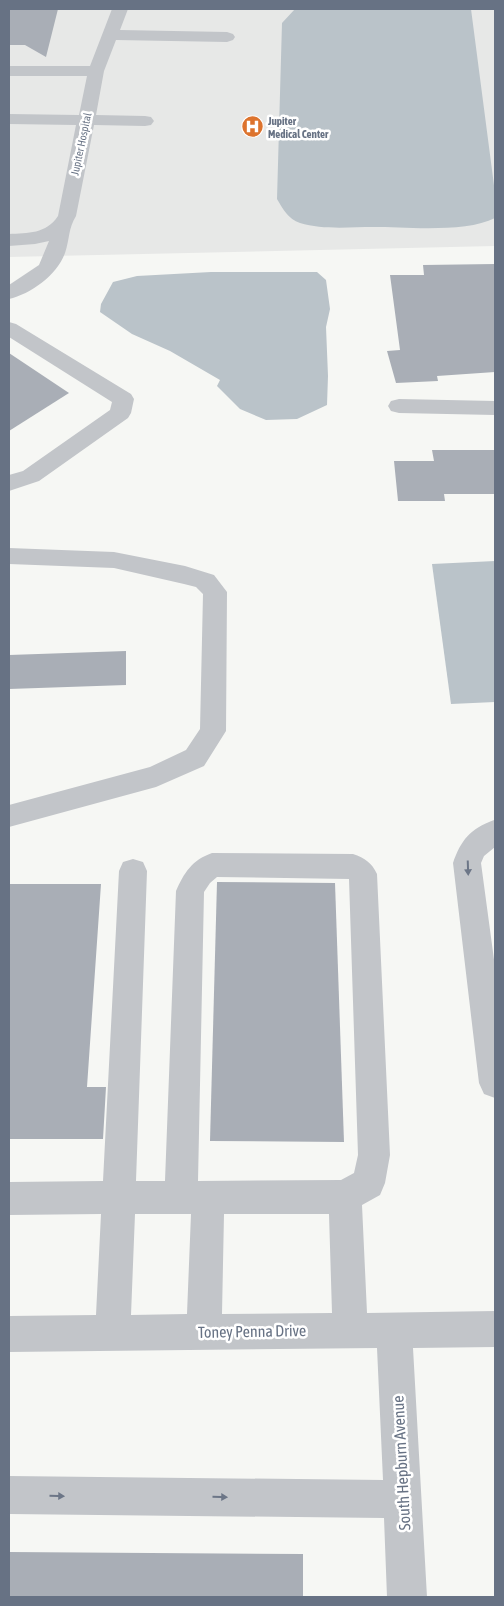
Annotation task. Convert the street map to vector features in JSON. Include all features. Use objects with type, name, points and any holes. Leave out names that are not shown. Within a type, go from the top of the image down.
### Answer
[{"type":"street","name":"Jupiter Hospital","points":[[9,293],[43,274],[56,255],[61,228],[67,216],[96,71],[120,9]]},
{"type":"street","points":[[110,35],[227,37]]},
{"type":"street","points":[[9,70],[96,71]]},
{"type":"street","points":[[9,119],[144,120]]},
{"type":"street","points":[[9,240],[46,237],[61,228]]},
{"type":"street","points":[[9,328],[123,399],[120,413],[30,476],[9,484]]},
{"type":"street","points":[[399,406],[495,408]]},
{"type":"street","points":[[9,556],[114,560],[185,575],[204,581],[215,592],[213,731],[195,758],[156,776],[9,816]]},
{"type":"street","points":[[494,832],[472,849],[467,863],[495,1083]]},
{"type":"street","points":[[9,1198],[120,1197],[195,1197],[345,1197],[368,1183],[374,1155],[363,874],[353,866],[212,865],[200,874],[190,891],[195,1197],[204,1332]]},
{"type":"street","points":[[113,1333],[133,871]]},
{"type":"street","points":[[345,1197],[350,1330]]},
{"type":"street","name":"South Hepburn Avenue","points":[[394,1329],[407,1597]]},
{"type":"street","name":"Toney Penna Drive","points":[[9,1334],[495,1329]]},
{"type":"street","points":[[9,1495],[402,1498]]},
{"type":"shaded area","name":"Jupiter Medical Center","points":[[9,9],[495,9],[495,246],[9,257]]},
{"type":"shaded area","points":[[295,9],[471,9],[495,193],[495,218],[483,223],[453,227],[337,228],[318,227],[300,223],[289,216],[277,199],[282,23]]},
{"type":"shaded area","points":[[211,272],[317,272],[326,280],[330,309],[326,327],[327,405],[297,419],[266,420],[240,409],[217,386],[220,380],[170,351],[132,334],[100,312],[101,304],[113,282],[137,276]]},
{"type":"shaded area","points":[[495,561],[495,702],[451,704],[432,564]]},
{"type":"building","points":[[9,9],[58,9],[46,57],[25,45],[9,45]]},
{"type":"building","points":[[495,264],[495,372],[437,376],[438,381],[396,383],[387,351],[400,350],[390,275],[424,275],[423,265]]},
{"type":"building","points":[[9,353],[69,393],[9,431]]},
{"type":"building","points":[[432,450],[495,450],[495,494],[444,494],[445,501],[398,501],[394,461],[434,461]]},
{"type":"building","points":[[126,651],[126,685],[9,689],[9,655]]},
{"type":"building","points":[[217,882],[335,883],[344,1142],[210,1141]]},
{"type":"building","points":[[9,884],[101,884],[87,1087],[106,1087],[103,1139],[9,1139]]},
{"type":"building","points":[[9,1552],[303,1554],[303,1597],[9,1597]]},
{"type":"place","name":"Jupiter Medical Center","points":[[252,127]]}]
